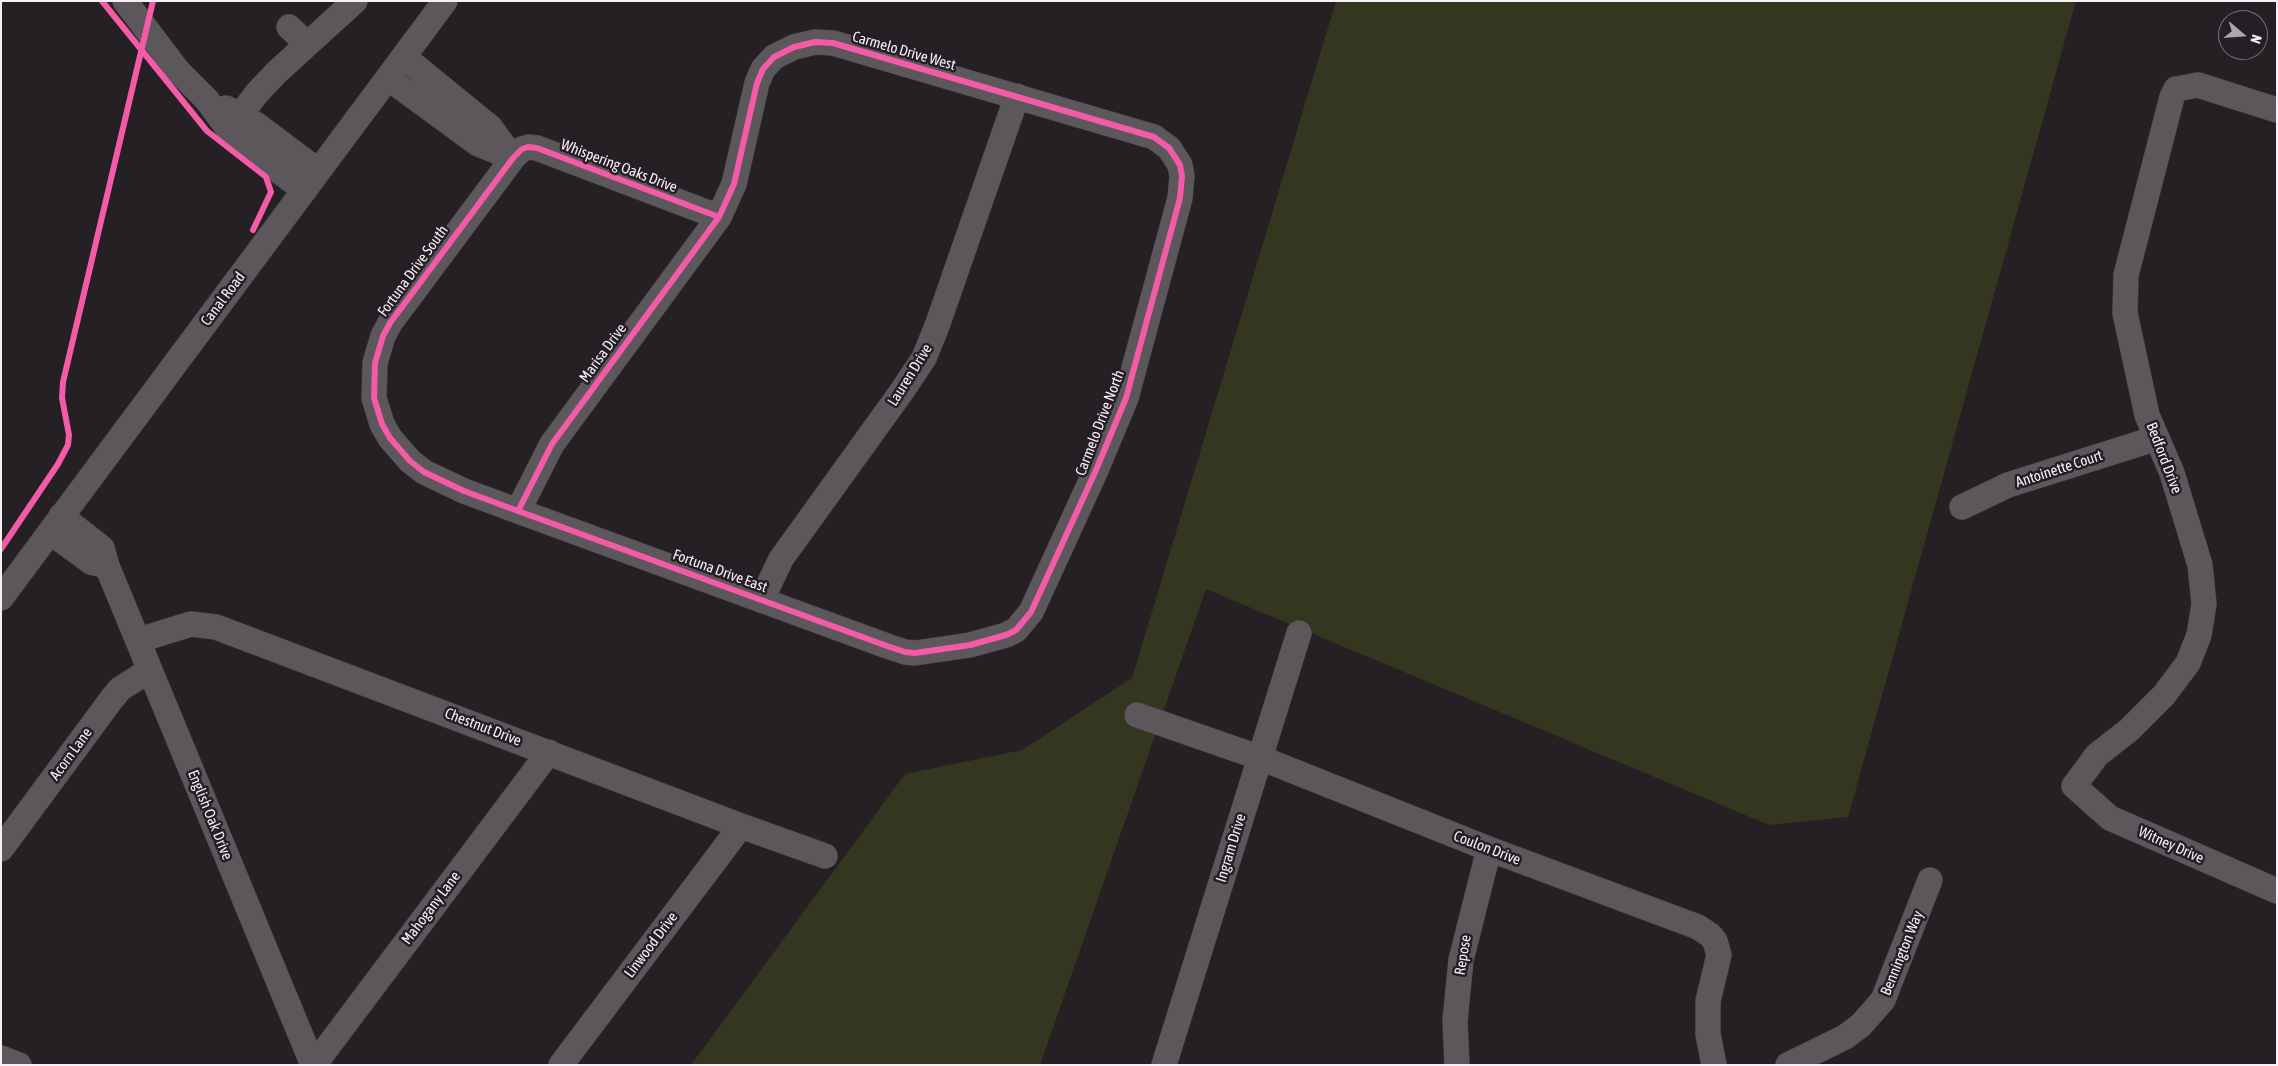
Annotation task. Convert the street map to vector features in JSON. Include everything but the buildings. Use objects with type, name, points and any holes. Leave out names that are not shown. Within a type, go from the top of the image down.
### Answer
[{"type":"street","points":[[125,1],[178,71],[207,100],[311,181]]},
{"type":"street","points":[[235,122],[277,72],[354,1]]},
{"type":"street","name":"Canal Road","points":[[1,598],[445,1]]},
{"type":"street","points":[[288,27],[307,44]]},
{"type":"street","name":"Carmelo Drive West","points":[[719,217],[734,184],[760,75],[774,57],[794,47],[815,42],[833,43],[1154,137],[1169,148],[1180,165]]},
{"type":"street","points":[[404,57],[490,127],[513,158]]},
{"type":"street","points":[[388,78],[478,144],[513,158]]},
{"type":"street","name":"Bedford Drive","points":[[2074,786],[2097,754],[2129,730],[2164,695],[2188,663],[2200,635],[2204,604],[2200,565],[2172,473],[2147,415],[2131,347],[2126,313],[2126,275],[2172,97],[2176,88],[2198,85],[2277,110]]},
{"type":"street","name":"Lauren Drive","points":[[763,601],[781,560],[924,358],[937,326],[1017,96]]},
{"type":"street","name":"Whispering Oaks Drive","points":[[513,158],[522,149],[528,147],[537,148],[719,217]]},
{"type":"street","name":"Fortuna Drive South","points":[[464,491],[417,466],[399,450],[390,438],[382,424],[374,398],[375,363],[378,350],[390,323],[513,158]]},
{"type":"street","name":"Carmelo Drive North","points":[[970,644],[1006,635],[1016,630],[1031,612],[1096,470],[1130,386],[1180,198],[1182,176],[1180,165]]},
{"type":"street","name":"Marisa Drive","points":[[518,511],[552,444],[719,217]]},
{"type":"street","name":"Antoinette Court","points":[[1962,507],[2008,485],[2157,438]]},
{"type":"street","name":"Fortuna Drive East","points":[[464,491],[905,652],[915,653],[970,644]]},
{"type":"street","name":"English Oak Drive","points":[[55,524],[91,562],[107,566],[313,1065]]},
{"type":"street","name":"Chestnut Drive","points":[[139,640],[184,625],[216,626],[741,826],[825,856]]},
{"type":"street","name":"Ingram Drive","points":[[1164,1065],[1258,757],[1299,633]]},
{"type":"street","name":"Acorn Lane","points":[[1,849],[110,700],[120,689],[150,670]]},
{"type":"street","name":"Coulon Drive","points":[[1137,715],[1258,757],[1490,849],[1698,927],[1710,934],[1715,941],[1719,955],[1708,1001],[1708,1034],[1714,1065]]},
{"type":"street","name":"Mahogany Lane","points":[[313,1065],[549,752]]},
{"type":"street","name":"Witney Drive","points":[[2074,786],[2110,818],[2277,891]]},
{"type":"street","name":"Linwood Drive","points":[[561,1065],[741,826]]},
{"type":"street","name":"Repose","points":[[1457,1065],[1455,1021],[1461,960],[1490,849]]},
{"type":"street","name":"Bennington Way","points":[[1788,1065],[1845,1037],[1861,1026],[1883,1000],[1930,880]]},
{"type":"street","points":[[1,1058],[19,1065]]},
{"type":"green space","points":[[1336,1],[2076,1],[1848,817],[1769,825],[1206,589],[1040,1065],[691,1065],[905,774],[1022,750],[1132,678]]},
{"type":"cycle path","points":[[102,1],[207,131],[266,177],[271,192],[253,230]]},
{"type":"cycle path","points":[[1,549],[58,464],[68,445],[69,435],[62,398],[63,382],[153,1]]},
{"type":"cycle path","points":[[518,511],[552,444],[719,217],[734,184],[757,83],[763,69],[774,57],[794,47],[815,42],[833,43],[1154,137],[1169,148],[1180,165],[1182,176],[1180,198],[1126,398],[1096,470],[1031,612],[1016,630],[1006,635],[970,645],[915,653],[905,652],[887,646],[518,511],[464,491],[424,472],[410,461],[390,438],[382,424],[374,398],[375,363],[383,336],[390,323],[513,158],[522,149],[528,147],[537,148],[719,217]]}]
